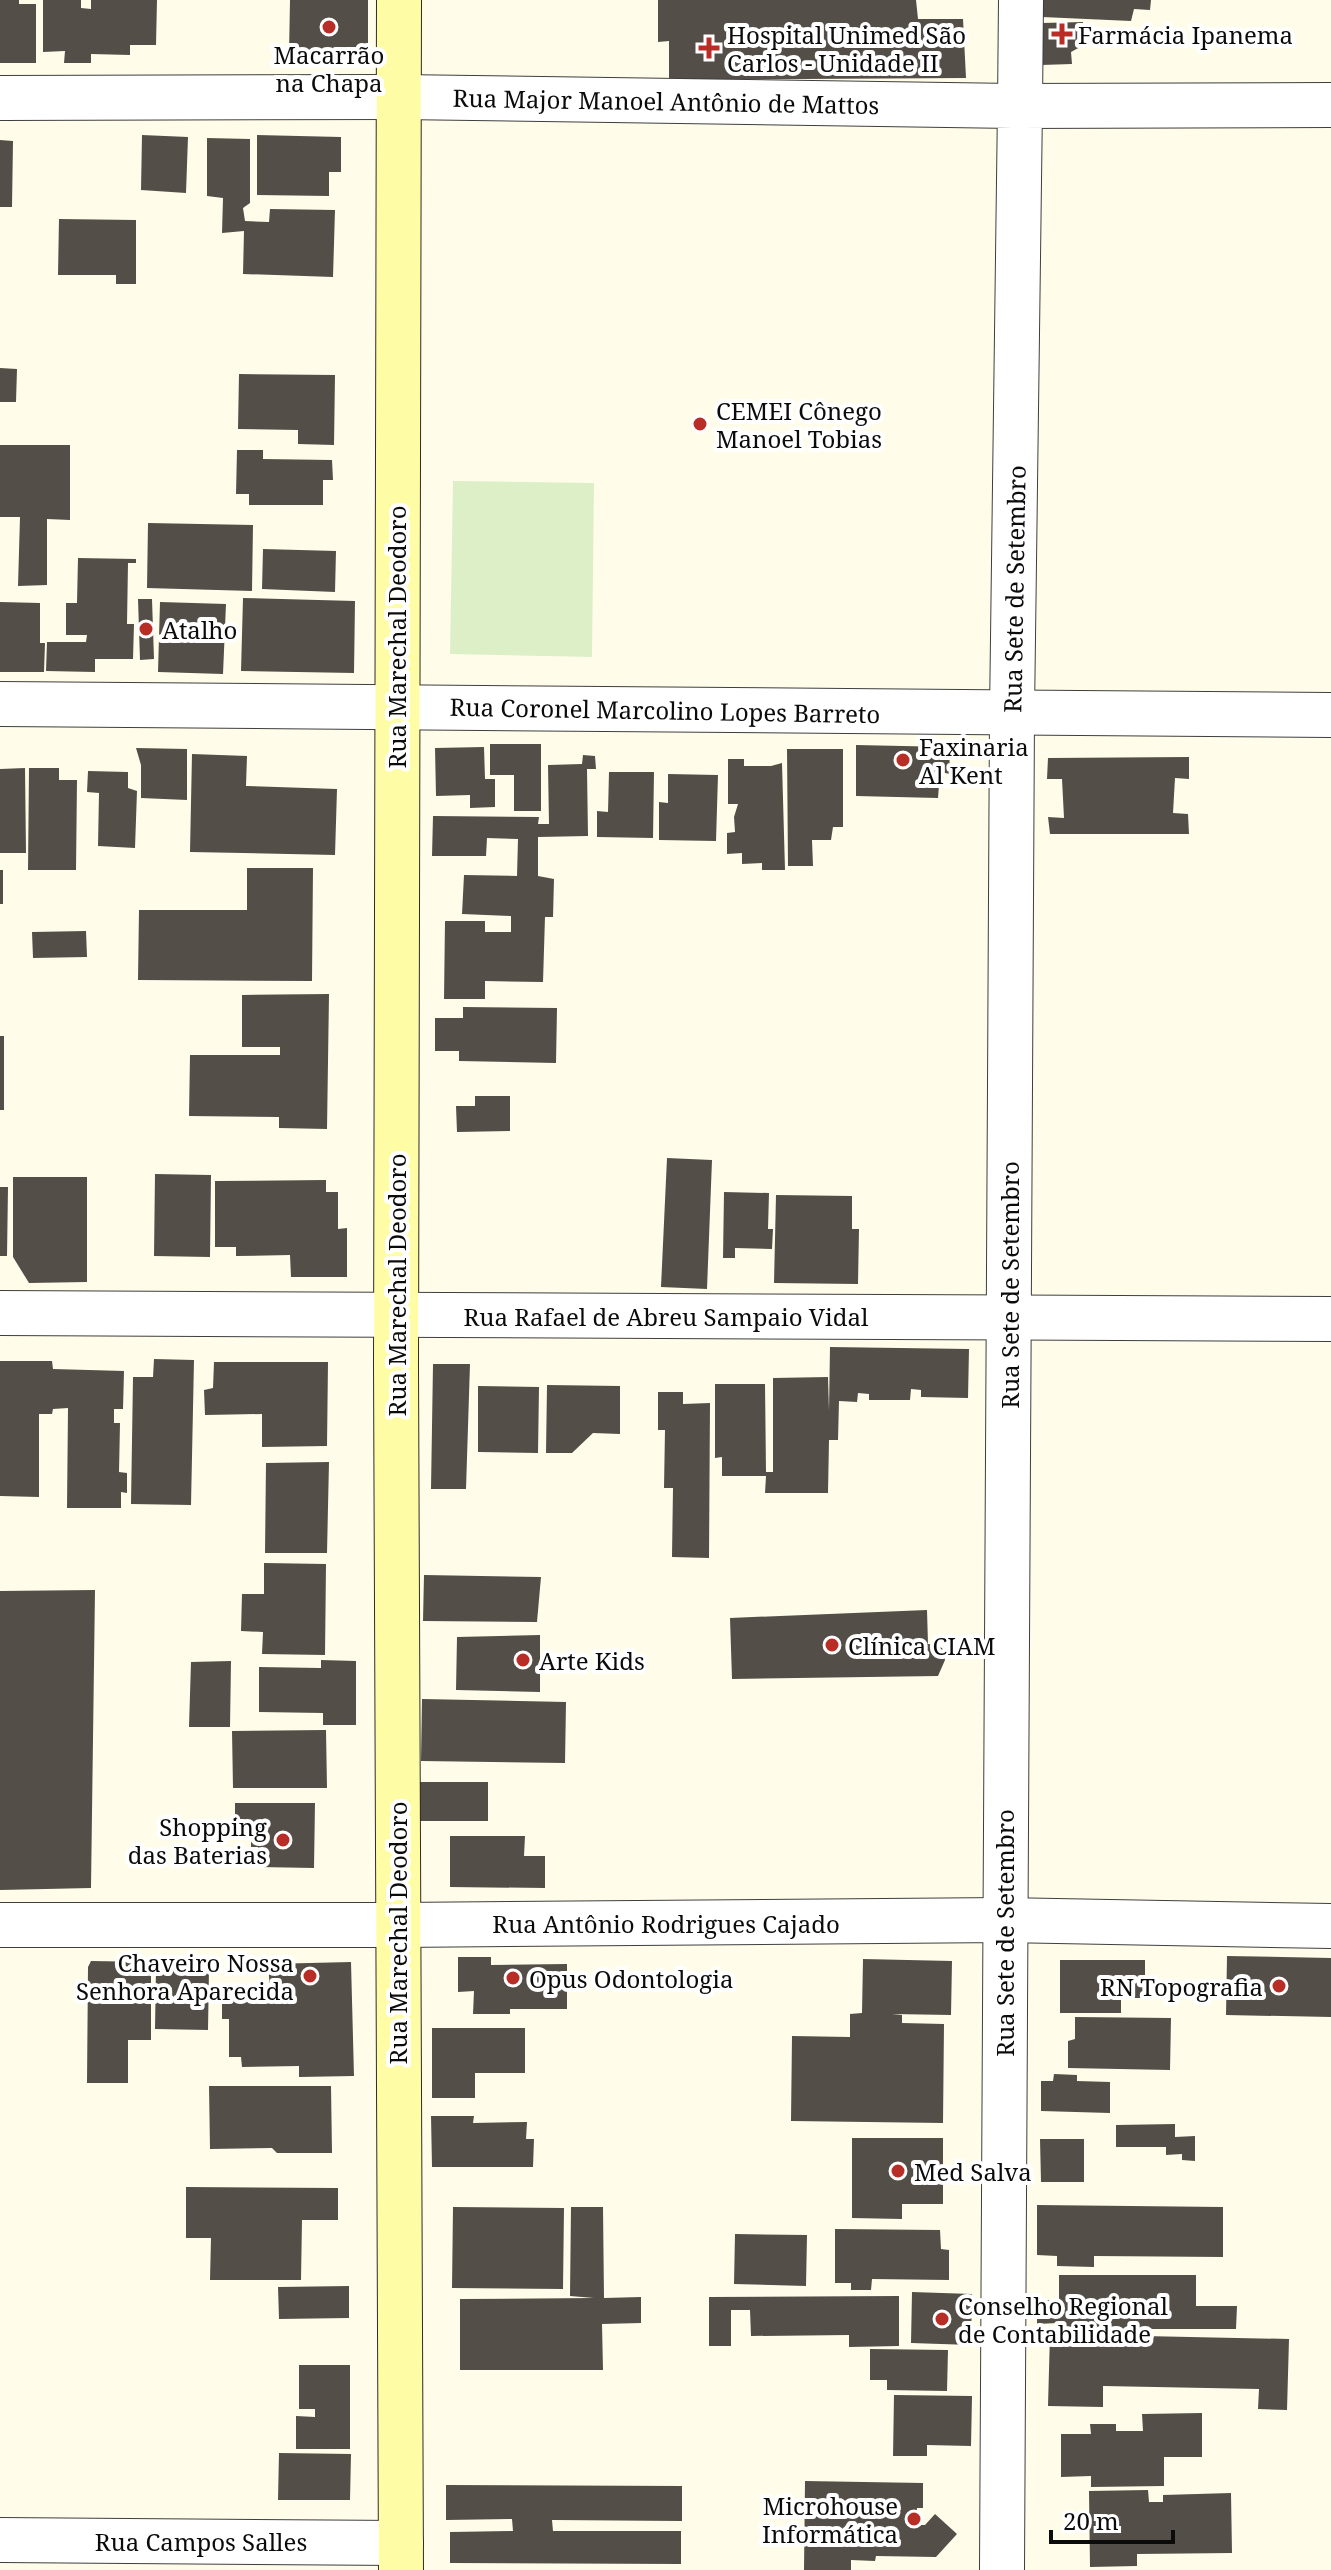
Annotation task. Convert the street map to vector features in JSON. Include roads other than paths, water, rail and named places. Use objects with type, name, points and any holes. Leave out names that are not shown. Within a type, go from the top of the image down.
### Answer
[{"type":"main road","name":"Rua Marechal Deodoro","points":[[399,0],[396,1315],[401,2557]]},
{"type":"street","name":"Rua Sete de Setembro","points":[[1002,2570],[1012,714],[1021,0]]},
{"type":"street","name":"Rua Major Manoel Antônio de Mattos","points":[[0,98],[400,97],[1020,105],[1331,105]]},
{"type":"street","name":"Rua Coronel Marcolino Lopes Barreto","points":[[0,704],[1331,715]]},
{"type":"street","name":"Rua Rafael de Abreu Sampaio Vidal","points":[[0,1313],[1331,1319]]},
{"type":"street","name":"Rua Antônio Rodrigues Cajado","points":[[0,1925],[1004,1920],[1331,1926]]},
{"type":"street","name":"Rua Campos Salles","points":[[0,2540],[401,2557]]},
{"type":"place","name":"Macarrão na Chapa","points":[[329,27]]},
{"type":"place","name":"Farmácia Ipanema","points":[[1062,34]]},
{"type":"place","name":"Hospital Unimed São Carlos - Unidade II","points":[[709,48]]},
{"type":"place","name":"CEMEI Cônego Manoel Tobias","points":[[700,424]]},
{"type":"place","name":"Atalho","points":[[146,629]]},
{"type":"place","name":"Faxinaria Al Kent","points":[[903,760]]},
{"type":"place","name":"Clínica CIAM","points":[[832,1645]]},
{"type":"place","name":"Arte Kids","points":[[523,1660]]},
{"type":"place","name":"Shopping das Baterias","points":[[283,1840]]},
{"type":"place","name":"Chaveiro Nossa Senhora Aparecida","points":[[310,1976]]},
{"type":"place","name":"Opus Odontologia","points":[[513,1978]]},
{"type":"place","name":"RN Topografia","points":[[1279,1986]]},
{"type":"place","name":"Med Salva","points":[[898,2171]]},
{"type":"place","name":"Conselho Regional de Contabilidade","points":[[942,2319]]},
{"type":"place","name":"Microhouse Informática","points":[[914,2519]]}]
